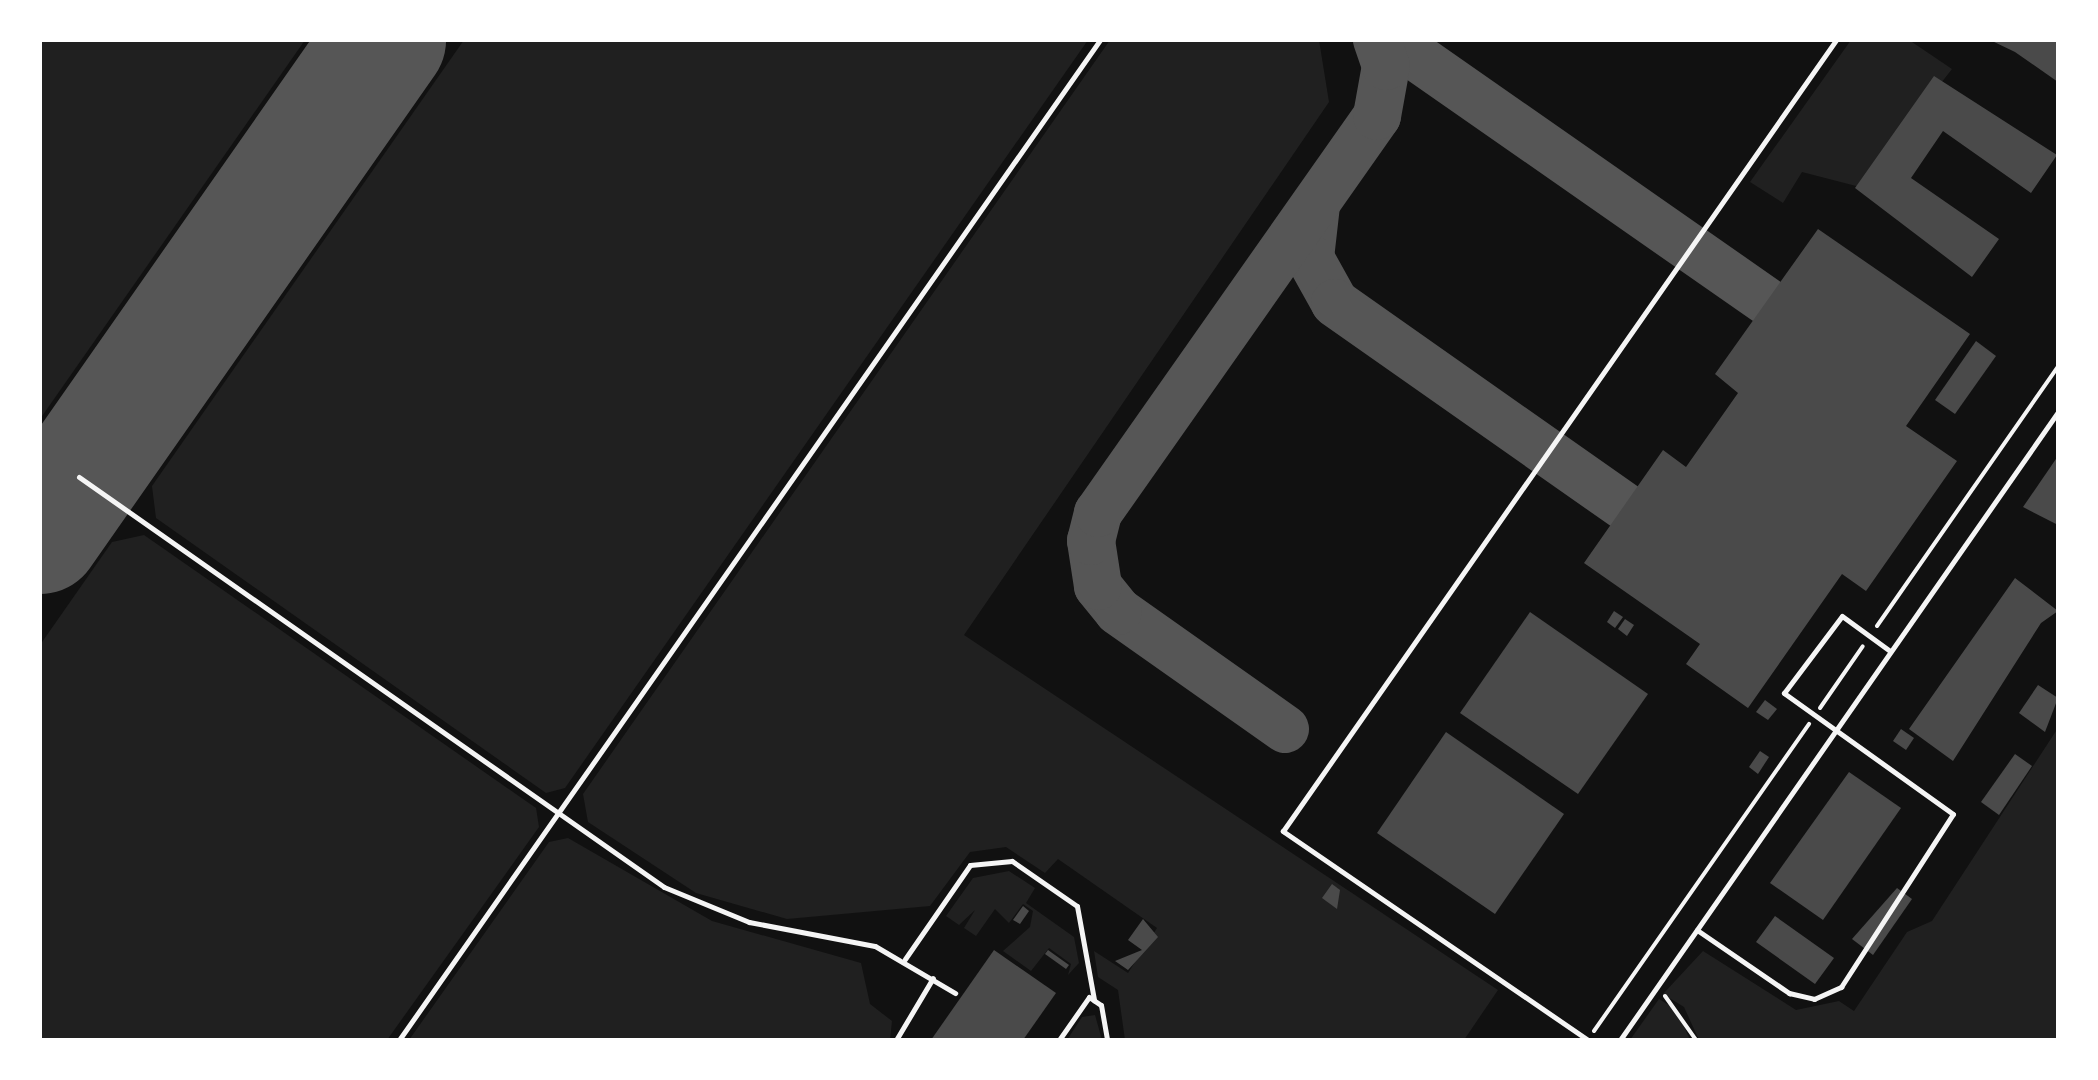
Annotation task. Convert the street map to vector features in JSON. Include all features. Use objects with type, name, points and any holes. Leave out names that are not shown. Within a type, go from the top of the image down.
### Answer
[{"type":"lane","points":[[399,1040],[1100,40]]},
{"type":"lane","points":[[1588,1040],[1283,831],[1836,40]]},
{"type":"lane","points":[[1620,1040],[2058,412]]},
{"type":"lane","points":[[79,478],[559,814],[708,910],[905,959],[955,993]]},
{"type":"lane","points":[[1697,930],[1789,992],[1814,998],[1841,986],[1953,814],[1784,693],[1842,616],[1891,652]]},
{"type":"lane","points":[[905,959],[970,865],[1012,861],[1077,906],[1094,1000],[1108,1040]]},
{"type":"lane","points":[[896,1040],[933,978]]},
{"type":"lane","points":[[1059,1040],[1094,1000]]},
{"type":"path","points":[[1588,1040],[2058,367]]},
{"type":"path","points":[[1634,974],[1681,1007],[1696,1040]]},
{"type":"shaded area","points":[[40,40],[305,40],[40,419]]},
{"type":"shaded area","points":[[464,40],[1088,40],[565,788],[546,793],[156,518],[152,486]]},
{"type":"shaded area","points":[[1110,40],[1319,40],[1329,102],[964,635],[1498,990],[1464,1040],[1125,1040],[1118,990],[1098,977],[1094,951],[1128,973],[1157,928],[1058,859],[1045,873],[1006,847],[970,852],[930,906],[787,919],[696,893],[588,822],[583,794]]},
{"type":"shaded area","points":[[1851,40],[1909,40],[1952,69],[1860,187],[1802,172],[1783,203],[1750,182]]},
{"type":"shaded area","points":[[144,535],[536,808],[539,827],[387,1040],[40,1040],[40,645],[112,542]]},
{"type":"shaded area","points":[[2058,728],[2058,1040],[1699,1040],[1684,1007],[1663,994],[1703,951],[1796,1010],[1839,1001],[1854,1011],[1907,932],[1932,921]]},
{"type":"shaded area","points":[[568,838],[712,921],[861,963],[870,1004],[892,1021],[890,1040],[409,1040],[549,842]]},
{"type":"shaded area","points":[[1009,871],[1035,888],[1026,903],[1074,937],[1079,963],[1068,975],[1071,964],[1049,948],[1031,971],[1003,951],[1030,927],[1033,911],[1023,904],[1009,923],[995,909],[976,936],[964,928],[975,910],[959,925],[946,916],[973,878]]},
{"type":"shaded area","points":[[1659,999],[1677,1010],[1690,1040],[1630,1040]]},
{"type":"shaded area","points":[[1095,1015],[1102,1040],[1067,1040],[1082,1017]]},
{"type":"building","points":[[1990,40],[2058,40],[2058,82],[2015,52]]},
{"type":"building","points":[[1934,76],[2057,155],[2031,193],[1943,131],[1911,178],[1999,239],[1972,277],[1855,188]]},
{"type":"building","points":[[1818,229],[1970,334],[1906,426],[1957,461],[1866,591],[1842,574],[1748,708],[1686,664],[1700,644],[1584,563],[1663,450],[1686,467],[1738,393],[1715,374]]},
{"type":"building","points":[[1976,341],[1996,356],[1955,414],[1935,400]]},
{"type":"building","points":[[2058,456],[2058,525],[2023,507]]},
{"type":"building","points":[[2015,578],[2058,611],[2041,623],[1953,761],[1909,729]]},
{"type":"building","points":[[1614,611],[1623,617],[1615,628],[1607,622]]},
{"type":"building","points":[[1530,612],[1648,694],[1578,794],[1460,713]]},
{"type":"building","points":[[1625,619],[1634,625],[1627,636],[1618,629]]},
{"type":"building","points":[[2038,685],[2058,698],[2045,732],[2019,713]]},
{"type":"building","points":[[1765,700],[1777,709],[1768,720],[1756,712]]},
{"type":"building","points":[[1901,729],[1914,738],[1906,750],[1893,741]]},
{"type":"building","points":[[1446,732],[1564,814],[1495,914],[1377,833]]},
{"type":"building","points":[[1760,751],[1769,757],[1758,774],[1749,767]]},
{"type":"building","points":[[2015,754],[2032,766],[1999,815],[1981,802]]},
{"type":"building","points":[[1849,772],[1901,808],[1823,920],[1770,883]]},
{"type":"building","points":[[1332,884],[1340,890],[1337,909],[1322,898]]},
{"type":"building","points":[[1897,888],[1912,899],[1873,955],[1852,939]]},
{"type":"building","points":[[1023,906],[1029,911],[1020,924],[1013,920]]},
{"type":"building","points":[[1775,916],[1834,958],[1815,984],[1756,942]]},
{"type":"building","points":[[1143,919],[1158,937],[1128,970],[1115,961],[1142,950],[1128,940]]},
{"type":"building","points":[[994,950],[1056,993],[1023,1040],[931,1040]]},
{"type":"building","points":[[1048,950],[1069,965],[1066,969],[1045,954]]},
{"type":"taxiway","points":[[1285,729],[1118,611],[1098,586],[1091,541],[1098,513],[1377,116],[1386,66],[1377,40]]},
{"type":"taxiway","points":[[1392,40],[1766,301]]},
{"type":"taxiway","points":[[1316,205],[1310,258],[1335,303],[1624,506]]},
{"type":"runway","points":[[40,533],[385,40]]}]
